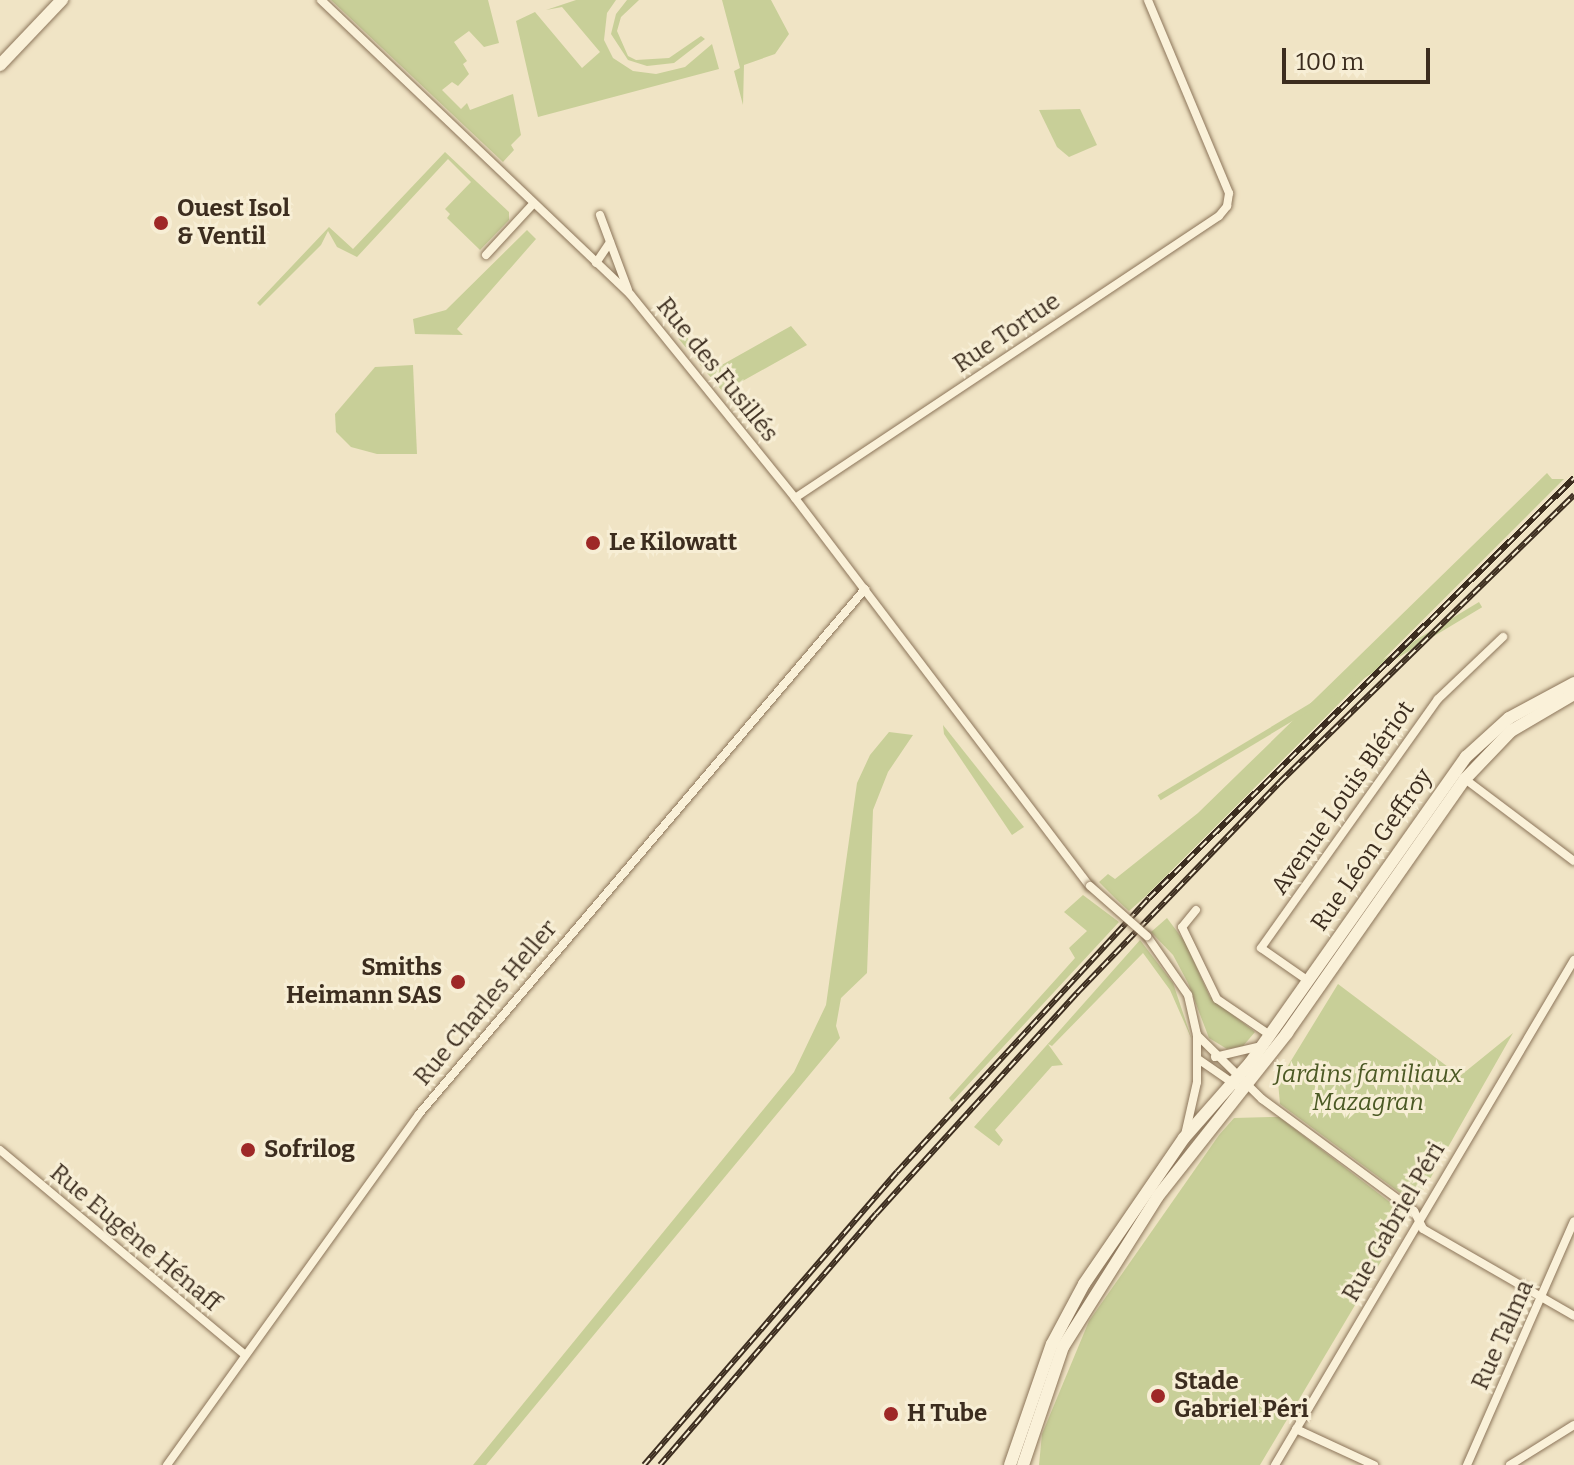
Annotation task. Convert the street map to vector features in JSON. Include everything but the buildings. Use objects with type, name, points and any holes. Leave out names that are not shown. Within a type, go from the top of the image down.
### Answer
[{"type":"street","points":[[0,65],[62,0]]},
{"type":"street","name":"Rue des Fusillés","points":[[321,0],[630,294],[795,498],[1090,886],[1147,936],[1188,995],[1197,1035]]},
{"type":"street","name":"Rue Tortue","points":[[795,498],[1219,216],[1229,193],[1148,0]]},
{"type":"street","points":[[486,255],[533,204]]},
{"type":"street","points":[[600,215],[630,294]]},
{"type":"street","points":[[596,263],[610,242]]},
{"type":"street","points":[[669,341],[677,333]]},
{"type":"street","name":"Rue Charles Heller","points":[[167,1465],[419,1114],[865,589]]},
{"type":"street","name":"Avenue Louis Blériot","points":[[1307,980],[1261,948],[1438,699],[1503,637]]},
{"type":"street","name":"Rue Léon Geffroy","points":[[1240,1084],[1307,980],[1466,757],[1509,718],[1574,683]]},
{"type":"street","name":"Rue Léon Geffroy","points":[[1240,1084],[1465,779],[1511,731],[1574,694]]},
{"type":"street","points":[[1465,779],[1574,861]]},
{"type":"street","points":[[1196,910],[1182,927],[1217,999],[1266,1041]]},
{"type":"street","name":"Rue Gabriel Péri","points":[[1275,1465],[1574,960]]},
{"type":"street","points":[[1197,1035],[1240,1084]]},
{"type":"street","points":[[1184,1138],[1198,1059],[1197,1035]]},
{"type":"street","points":[[1215,1057],[1266,1041]]},
{"type":"street","points":[[1198,1059],[1262,1099],[1414,1211],[1423,1229],[1574,1316]]},
{"type":"street","points":[[1010,1465],[1052,1344],[1084,1284],[1184,1138],[1240,1084]]},
{"type":"street","points":[[1023,1465],[1063,1347],[1092,1294],[1158,1196],[1240,1084]]},
{"type":"street","name":"Rue Eugène Hénaff","points":[[0,1150],[245,1355]]},
{"type":"street","name":"Rue Talma","points":[[1467,1465],[1574,1221]]},
{"type":"street","points":[[1510,1465],[1574,1425]]},
{"type":"street","points":[[1296,1429],[1374,1465]]},
{"type":"green space","points":[[331,0],[488,0],[499,43],[484,47],[469,31],[454,42],[467,61],[463,64],[469,74],[458,86],[452,82],[442,90],[461,109],[467,103],[470,110],[513,94],[521,135],[511,145],[514,150],[503,162]]},
{"type":"green space","points":[[576,0],[616,0],[607,13],[604,40],[613,58],[633,71],[656,74],[685,67],[712,44],[719,69],[538,117],[516,21],[535,12],[582,68],[600,52],[562,7],[546,10]]},
{"type":"green space","points":[[627,0],[639,0],[621,17],[617,31],[628,56],[636,60],[669,58],[701,36],[705,39],[674,63],[647,66],[628,60],[611,34],[616,14]]},
{"type":"green space","points":[[722,0],[771,0],[789,34],[775,54],[744,65],[743,105],[734,71],[740,68]]},
{"type":"green space","points":[[1080,109],[1097,145],[1069,157],[1057,147],[1039,110]]},
{"type":"green space","points":[[445,152],[509,212],[509,220],[480,250],[447,218],[450,214],[445,209],[471,182],[448,159],[357,257],[337,247],[328,231],[321,245],[260,306],[257,303],[329,227],[353,249]]},
{"type":"green space","points":[[527,230],[536,239],[457,329],[463,335],[415,334],[413,319],[446,310]]},
{"type":"green space","points":[[791,326],[807,345],[723,392],[678,338],[684,333],[711,371]]},
{"type":"green space","points":[[413,365],[417,454],[377,454],[351,447],[336,432],[335,414],[375,367]]},
{"type":"green space","points":[[1547,473],[1552,479],[1564,479],[1146,896],[1129,911],[1099,882],[1108,874],[1115,879],[1198,813]]},
{"type":"green space","points":[[1479,602],[1482,607],[1161,800],[1158,795]]},
{"type":"green space","points":[[943,725],[1024,827],[1012,835],[944,734]]},
{"type":"green space","points":[[889,732],[913,735],[888,772],[873,810],[867,973],[841,998],[836,1026],[840,1038],[486,1465],[473,1465],[794,1072],[826,1005],[857,783],[870,755]]},
{"type":"green space","points":[[1083,895],[1119,922],[952,1102],[949,1098],[1075,958],[1069,948],[1087,931],[1064,912]]},
{"type":"green space","points":[[1167,918],[1185,942],[1210,997],[1255,1032],[1243,1046],[1227,1049],[1209,1038],[1188,983],[1173,955],[1151,932]]},
{"type":"green space","points":[[1140,940],[1173,983],[1192,1040],[1170,990],[1143,953],[1052,1046],[1048,1044],[1063,1065],[1052,1066],[995,1130],[1003,1140],[999,1146],[974,1127]]},
{"type":"green space","name":"Jardins familiaux Mazagran","points":[[1338,984],[1460,1076],[1513,1033],[1418,1200],[1411,1201],[1280,1104],[1278,1082]]},
{"type":"green space","points":[[1279,1117],[1408,1216],[1260,1465],[1039,1465],[1042,1434],[1089,1321],[1234,1118]]},
{"type":"railway","points":[[644,1465],[897,1172],[1149,898],[1574,478]]},
{"type":"railway","points":[[660,1465],[876,1214],[1077,993],[1280,782],[1574,495]]},
{"type":"place","name":"Ouest Isol & Ventil","points":[[161,223]]},
{"type":"place","name":"Le Kilowatt","points":[[593,543]]},
{"type":"place","name":"Smiths Heimann SAS","points":[[458,982]]},
{"type":"place","name":"Sofrilog","points":[[248,1150]]},
{"type":"place","name":"Stade Gabriel Péri","points":[[1158,1396]]},
{"type":"place","name":"H Tube","points":[[891,1414]]}]
